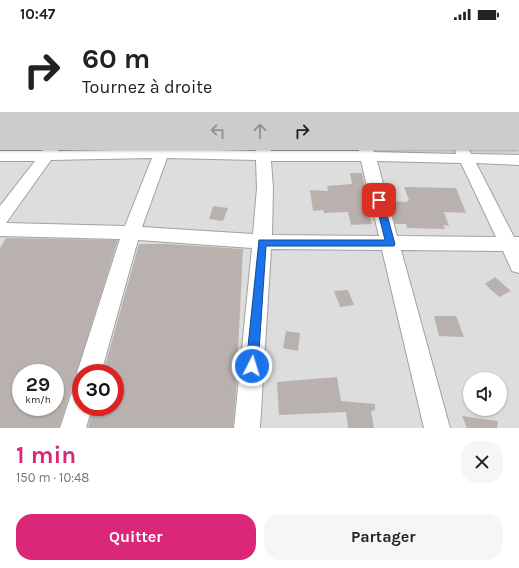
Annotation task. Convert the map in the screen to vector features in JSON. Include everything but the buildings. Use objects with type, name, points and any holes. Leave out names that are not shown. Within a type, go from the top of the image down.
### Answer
[{"type":"street","points":[[92,364],[131,233],[162,151]]},
{"type":"street","points":[[0,156],[49,153],[162,151],[263,153],[366,152],[463,153],[519,160]]},
{"type":"street","points":[[366,152],[437,428]]},
{"type":"street","points":[[0,218],[49,153]]},
{"type":"street","points":[[247,428],[262,242],[265,188],[263,153]]},
{"type":"street","points":[[463,153],[514,244],[519,266]]},
{"type":"street","points":[[0,229],[131,233],[262,242],[514,244]]},
{"type":"street","points":[[73,428],[77,416]]},
{"type":"shaded area","points":[[0,150],[519,150],[519,428],[0,428]]},
{"type":"route","points":[[252,366],[262,242],[390,244],[379,200]]}]
